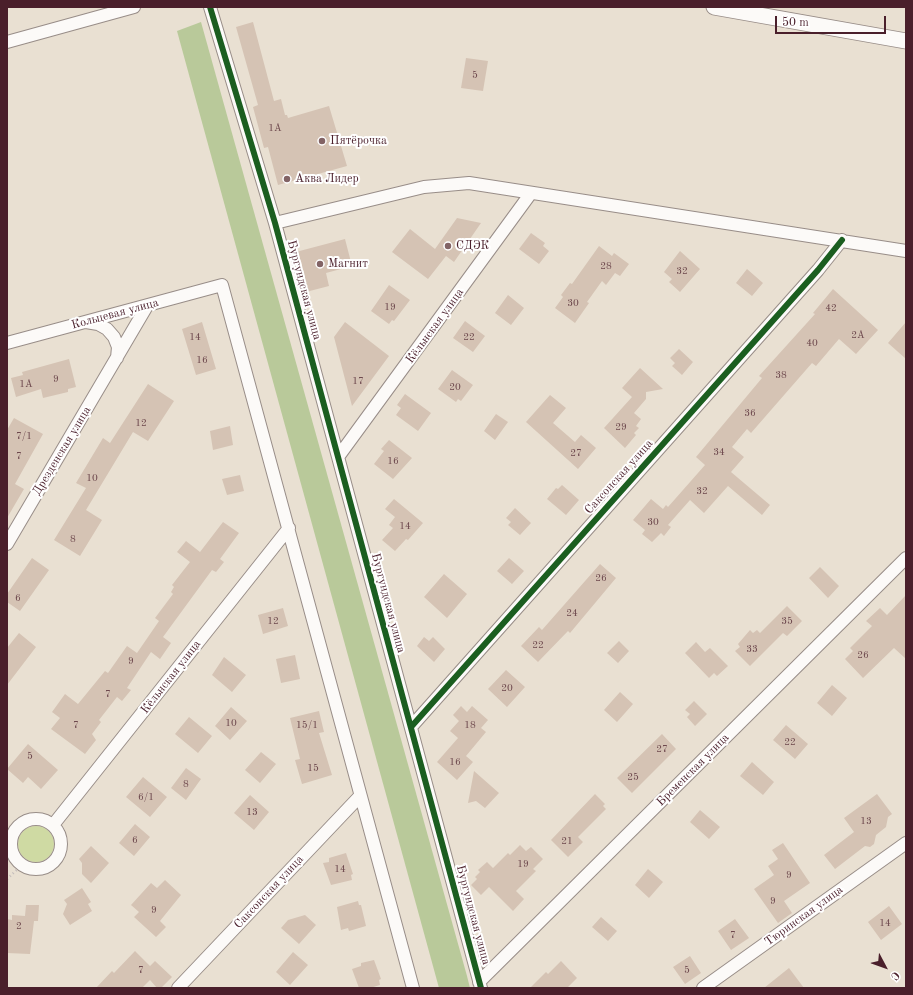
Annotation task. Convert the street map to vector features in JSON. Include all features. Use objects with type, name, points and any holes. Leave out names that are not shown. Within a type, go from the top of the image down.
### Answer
[{"type":"street","points":[[7,42],[134,7]]},
{"type":"street","name":"Бургундская улица","points":[[210,7],[275,223],[480,985]]},
{"type":"street","points":[[714,7],[906,41]]},
{"type":"street","points":[[275,223],[424,187],[469,183],[906,251]]},
{"type":"street","name":"Кёльнская улица","points":[[338,457],[531,193]]},
{"type":"street","name":"Саксонская улица","points":[[411,728],[813,276],[842,240]]},
{"type":"street","name":"Кольцевая улица","points":[[7,343],[222,285],[289,528]]},
{"type":"street","name":"Дрезденская улица","points":[[7,544],[147,306]]},
{"type":"street","points":[[85,321],[98,324],[108,329],[114,337],[118,347],[117,358]]},
{"type":"street","points":[[289,528],[360,796],[413,988]]},
{"type":"street","name":"Кёльнская улица","points":[[53,825],[289,528]]},
{"type":"street","name":"Бременская улица","points":[[480,985],[906,558]]},
{"type":"street","name":"Саксонская улица","points":[[178,988],[360,796]]},
{"type":"street","points":[[32,819],[40,819],[53,825],[60,836],[61,842],[61,849],[55,860],[50,865],[36,869],[22,865],[16,860],[11,846],[14,832],[25,822],[32,819]]},
{"type":"street","name":"Тюринская улица","points":[[703,988],[906,843]]},
{"type":"path","points":[[7,879],[22,865]]},
{"type":"green space","points":[[201,22],[470,988],[439,988],[177,31]]},
{"type":"green space","points":[[36,826],[49,831],[54,844],[49,857],[36,862],[23,857],[18,844],[23,831]]},
{"type":"building","points":[[253,22],[274,101],[281,99],[285,115],[287,115],[288,118],[329,106],[347,166],[278,185],[268,147],[264,148],[253,107],[258,105],[236,27]]},
{"type":"building","points":[[466,58],[488,61],[483,91],[461,88]]},
{"type":"building","points":[[457,218],[481,223],[454,262],[446,256],[428,279],[392,252],[410,229],[435,249]]},
{"type":"building","points":[[531,233],[545,243],[543,246],[549,251],[539,264],[519,249]]},
{"type":"building","points":[[345,239],[352,266],[326,273],[329,286],[302,293],[292,253]]},
{"type":"building","points":[[599,246],[612,256],[614,253],[629,264],[620,276],[615,273],[606,285],[602,281],[587,302],[589,303],[575,323],[555,308],[563,297],[561,295],[570,283],[572,284]]},
{"type":"building","points":[[680,251],[700,269],[680,292],[669,282],[672,279],[664,272]]},
{"type":"building","points":[[747,269],[763,283],[752,296],[736,283]]},
{"type":"building","points":[[389,285],[410,300],[394,321],[392,320],[389,324],[371,311]]},
{"type":"building","points":[[833,289],[878,330],[856,354],[839,339],[816,366],[812,363],[751,433],[747,429],[732,447],[744,457],[731,472],[770,505],[762,515],[728,486],[704,513],[690,500],[668,525],[671,527],[664,536],[661,533],[652,542],[642,534],[645,530],[633,520],[651,499],[663,509],[666,505],[668,507],[705,465],[696,457],[762,378],[759,376],[815,314],[813,313]]},
{"type":"building","points":[[508,295],[524,308],[511,325],[495,313]]},
{"type":"building","points":[[465,321],[485,336],[473,352],[453,338]]},
{"type":"building","points":[[202,322],[216,369],[196,375],[182,329]]},
{"type":"building","points":[[345,322],[389,356],[352,406],[334,337]]},
{"type":"building","points":[[906,322],[906,359],[888,343]]},
{"type":"building","points":[[679,349],[693,362],[682,375],[672,366],[675,363],[670,358]]},
{"type":"building","points":[[69,359],[76,387],[68,389],[68,392],[43,398],[41,389],[16,397],[11,378],[23,375],[22,372]]},
{"type":"building","points":[[640,368],[663,389],[646,392],[646,399],[634,413],[641,419],[636,426],[639,428],[634,433],[636,435],[625,448],[604,428],[632,397],[622,388]]},
{"type":"building","points":[[452,370],[473,385],[461,401],[458,399],[456,402],[438,389]]},
{"type":"building","points":[[148,384],[174,401],[148,441],[133,432],[86,510],[102,520],[80,556],[54,540],[86,488],[76,483],[103,438],[110,443]]},
{"type":"building","points":[[405,394],[431,413],[418,431],[396,415],[401,408],[397,405]]},
{"type":"building","points":[[550,395],[566,408],[553,423],[575,442],[581,435],[596,448],[578,469],[526,422]]},
{"type":"building","points":[[496,414],[508,422],[495,440],[484,431]]},
{"type":"building","points":[[14,418],[43,434],[15,484],[24,489],[7,518],[7,430]]},
{"type":"building","points":[[230,426],[233,445],[213,450],[210,431]]},
{"type":"building","points":[[389,440],[412,458],[393,479],[374,464],[384,451],[381,449]]},
{"type":"building","points":[[240,475],[244,491],[227,495],[222,479]]},
{"type":"building","points":[[562,485],[579,500],[566,515],[547,499],[556,488],[558,489]]},
{"type":"building","points":[[394,499],[423,523],[408,540],[406,539],[395,551],[382,540],[393,528],[389,525],[395,517],[385,509]]},
{"type":"building","points":[[515,508],[531,523],[520,535],[508,525],[511,522],[506,518]]},
{"type":"building","points":[[223,522],[239,533],[220,559],[224,562],[216,572],[212,570],[163,637],[171,643],[160,659],[151,652],[127,688],[131,690],[122,701],[117,697],[99,720],[101,722],[92,734],[96,740],[85,754],[51,729],[60,718],[52,712],[65,694],[78,704],[105,671],[108,673],[127,646],[137,653],[159,621],[155,618],[173,594],[171,592],[174,587],[172,585],[190,562],[177,552],[186,541],[200,552]]},
{"type":"building","points":[[32,558],[49,570],[20,611],[7,602],[7,594]]},
{"type":"building","points":[[509,558],[524,571],[512,584],[497,571]]},
{"type":"building","points":[[600,564],[616,578],[570,633],[568,631],[538,662],[521,646],[539,627],[542,630]]},
{"type":"building","points":[[820,567],[839,586],[828,598],[809,578]]},
{"type":"building","points":[[444,574],[467,594],[447,618],[424,597]]},
{"type":"building","points":[[906,595],[906,659],[894,648],[863,678],[845,659],[853,651],[850,648],[872,626],[866,621],[880,608],[887,615]]},
{"type":"building","points":[[787,606],[802,621],[787,636],[783,633],[750,666],[735,651],[740,647],[738,644],[750,630],[753,633],[757,630],[760,633]]},
{"type":"building","points":[[283,608],[288,626],[263,634],[258,615]]},
{"type":"building","points":[[19,633],[36,647],[7,685],[7,648]]},
{"type":"building","points":[[424,637],[429,641],[433,637],[445,649],[434,662],[417,646]]},
{"type":"building","points":[[619,641],[629,651],[618,663],[607,653]]},
{"type":"building","points":[[696,642],[705,652],[710,648],[728,666],[717,676],[714,673],[709,678],[685,653]]},
{"type":"building","points":[[295,655],[300,679],[281,683],[276,659]]},
{"type":"building","points":[[224,657],[246,675],[232,692],[212,675]]},
{"type":"building","points":[[506,670],[525,687],[507,707],[488,689]]},
{"type":"building","points":[[832,685],[847,698],[832,716],[817,703]]},
{"type":"building","points":[[620,692],[633,704],[617,722],[604,710]]},
{"type":"building","points":[[694,701],[707,714],[695,726],[687,717],[690,714],[685,710]]},
{"type":"building","points":[[461,706],[467,712],[472,706],[488,720],[481,728],[486,732],[466,756],[473,762],[457,780],[437,762],[458,738],[450,731],[459,721],[453,715]]},
{"type":"building","points":[[231,707],[247,721],[230,740],[215,726]]},
{"type":"building","points":[[319,711],[324,732],[319,733],[332,775],[302,784],[295,760],[300,759],[290,718]]},
{"type":"building","points":[[189,717],[212,736],[198,753],[175,734]]},
{"type":"building","points":[[786,725],[808,744],[795,759],[773,740]]},
{"type":"building","points":[[662,734],[676,749],[632,793],[617,778]]},
{"type":"building","points":[[28,744],[58,770],[41,789],[28,777],[23,783],[7,769]]},
{"type":"building","points":[[261,752],[276,764],[260,783],[245,770]]},
{"type":"building","points":[[752,762],[774,782],[763,795],[740,776]]},
{"type":"building","points":[[186,768],[201,779],[186,800],[171,788]]},
{"type":"building","points":[[474,771],[499,793],[485,808],[476,801],[468,803]]},
{"type":"building","points":[[143,777],[167,797],[150,817],[126,797]]},
{"type":"building","points":[[595,794],[605,804],[603,806],[606,809],[578,837],[583,842],[568,857],[551,840]]},
{"type":"building","points":[[877,794],[892,814],[888,817],[886,827],[876,835],[874,844],[870,847],[865,846],[835,869],[824,855],[854,832],[844,818]]},
{"type":"building","points":[[250,795],[269,812],[254,830],[234,813]]},
{"type":"building","points":[[700,810],[720,827],[709,839],[690,822]]},
{"type":"building","points":[[135,824],[150,837],[134,856],[119,843]]},
{"type":"building","points":[[783,843],[810,883],[784,901],[792,913],[778,923],[754,889],[774,875],[768,866],[778,859],[772,850]]},
{"type":"building","points":[[520,845],[526,851],[531,847],[543,859],[533,869],[536,871],[516,891],[524,899],[513,911],[489,887],[481,895],[471,885],[477,879],[475,877],[480,872],[478,870],[487,862],[493,868],[508,853],[510,855]]},
{"type":"building","points":[[91,846],[109,863],[91,883],[82,874],[82,863],[79,859]]},
{"type":"building","points":[[346,853],[353,874],[351,875],[352,880],[331,885],[323,863],[329,862],[329,858]]},
{"type":"building","points":[[648,869],[663,882],[649,898],[635,885]]},
{"type":"building","points":[[165,880],[181,895],[160,921],[166,927],[156,937],[134,917],[139,912],[131,905],[151,883],[157,888]]},
{"type":"building","points":[[82,888],[91,902],[88,904],[92,911],[70,925],[63,914],[67,904],[64,900]]},
{"type":"building","points":[[358,901],[359,905],[361,905],[366,926],[349,931],[348,928],[341,930],[337,907]]},
{"type":"building","points":[[26,905],[39,905],[38,921],[34,921],[30,954],[7,953],[7,919],[12,920],[12,915],[25,916]]},
{"type":"building","points":[[889,906],[902,924],[881,940],[868,922]]},
{"type":"building","points":[[305,915],[316,925],[299,944],[281,928],[288,920]]},
{"type":"building","points":[[601,917],[617,931],[608,941],[592,927]]},
{"type":"building","points":[[735,919],[749,938],[731,950],[718,931]]},
{"type":"building","points":[[135,951],[150,966],[155,961],[172,977],[161,988],[157,988],[150,980],[142,988],[96,988],[112,971],[114,973]]},
{"type":"building","points":[[293,952],[308,965],[290,985],[276,972]]},
{"type":"building","points":[[690,956],[701,973],[685,984],[673,967]]},
{"type":"building","points":[[374,960],[381,979],[379,980],[380,985],[370,988],[359,988],[352,969],[361,966],[361,963]]},
{"type":"building","points":[[561,961],[577,978],[567,988],[530,988],[546,972],[548,974]]},
{"type":"building","points":[[789,968],[804,988],[764,988]]},
{"type":"cycle path","points":[[210,7],[275,223],[481,988]]},
{"type":"cycle path","points":[[411,727],[818,270],[842,240]]},
{"type":"place","name":"Пятёрочка","points":[[322,141]]},
{"type":"place","name":"Аква Лидер","points":[[287,179]]},
{"type":"place","name":"СДЭК","points":[[448,246]]},
{"type":"place","name":"Магнит","points":[[320,264]]}]
